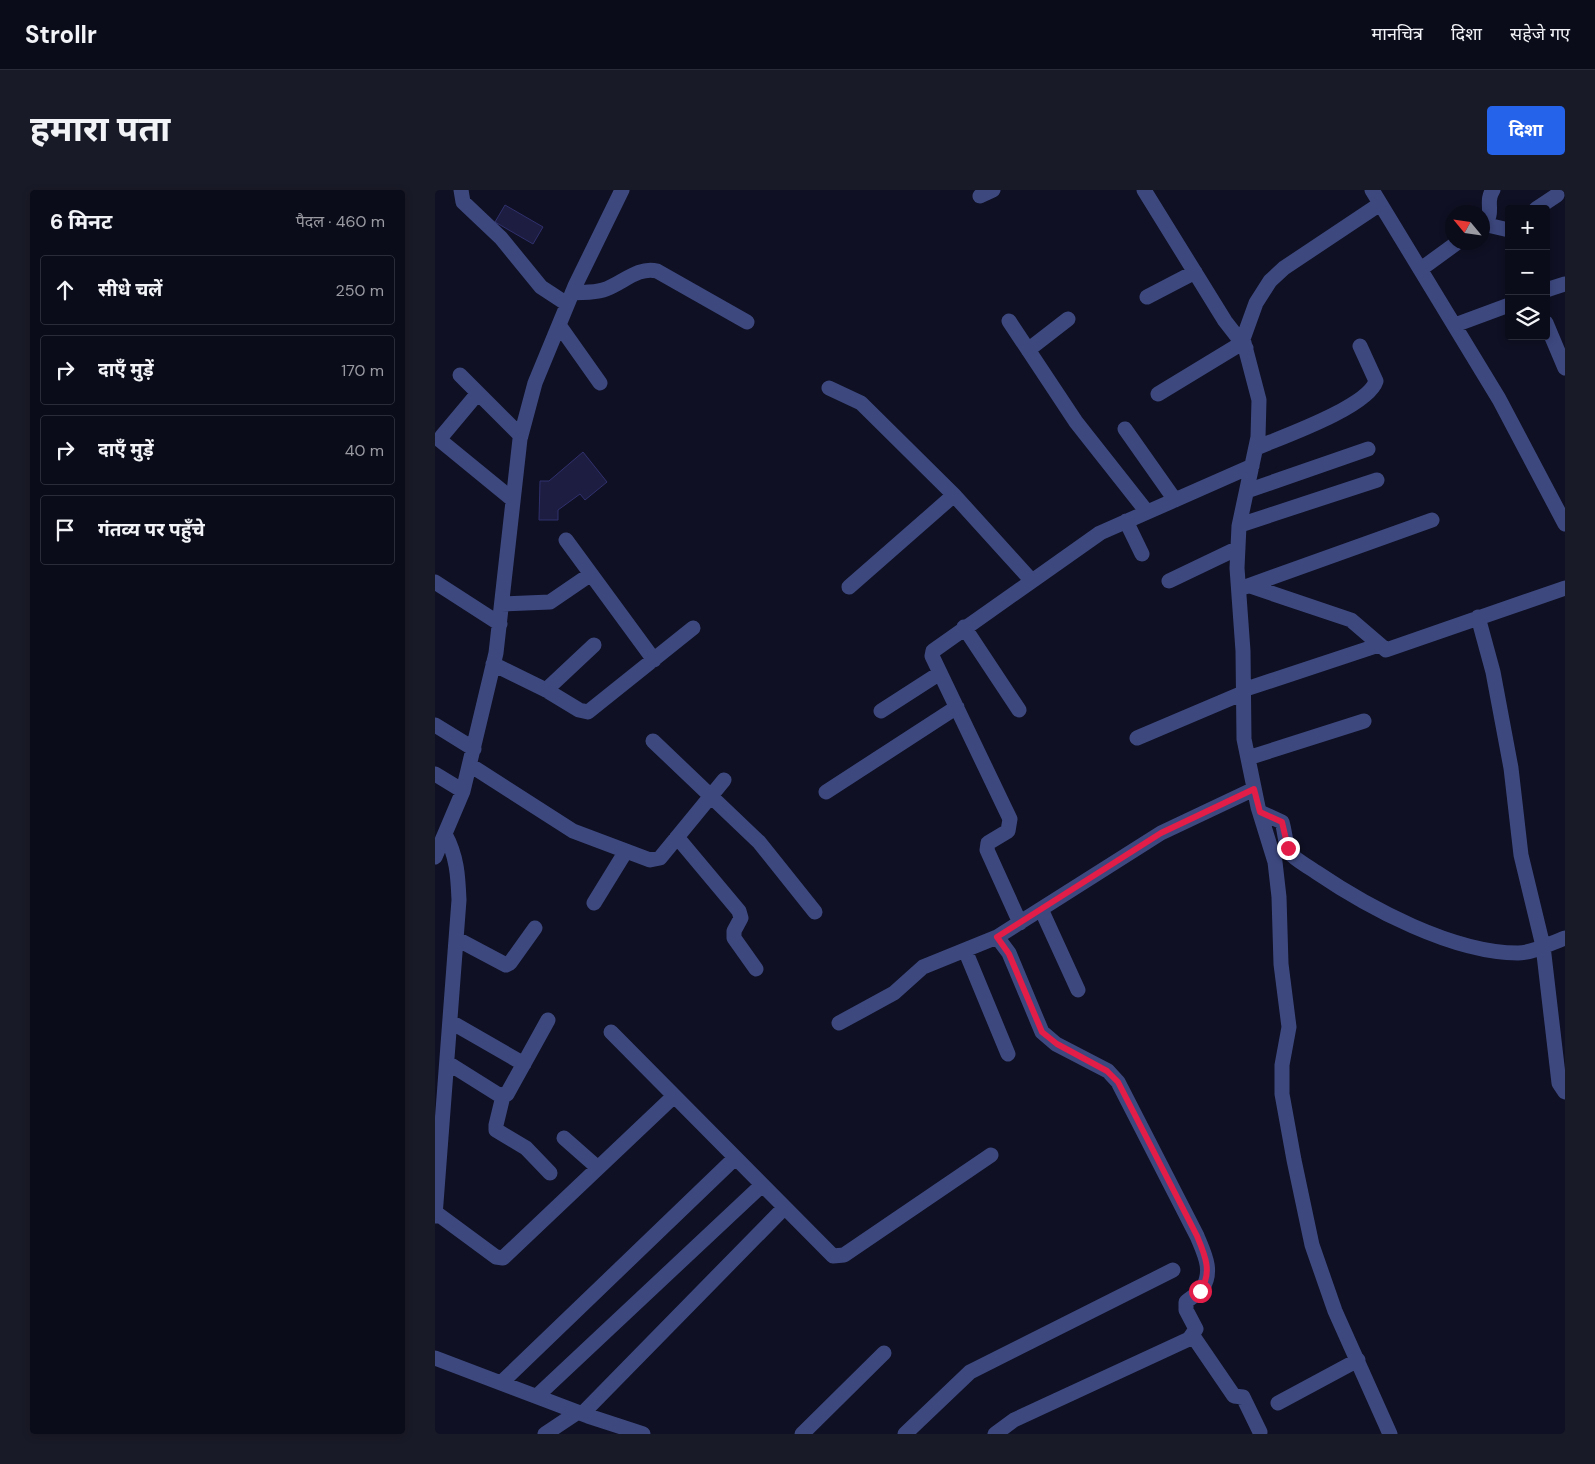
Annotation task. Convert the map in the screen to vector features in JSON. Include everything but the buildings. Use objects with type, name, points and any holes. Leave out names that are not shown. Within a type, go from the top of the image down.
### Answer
[{"type":"street","points":[[461,190],[463,202],[501,238],[541,287],[570,299],[605,290],[642,271],[650,270],[747,322]]},
{"type":"street","points":[[435,855],[463,791],[493,664],[500,624],[521,436],[535,383],[570,299],[623,190]]},
{"type":"street","points":[[1144,190],[1225,321],[1244,346]]},
{"type":"street","points":[[1372,190],[1499,399],[1565,524]]},
{"type":"street","points":[[1490,205],[1493,190]]},
{"type":"street","points":[[1542,205],[1557,195]]},
{"type":"street","points":[[1380,204],[1284,268],[1269,281],[1256,303],[1246,327],[1243,339],[1244,346],[1259,400],[1256,448],[1240,525],[1238,548],[1244,587],[1244,739],[1254,789],[1275,862],[1279,896],[1281,964],[1289,1027],[1282,1065],[1282,1094],[1312,1244],[1335,1311],[1390,1434]]},
{"type":"street","points":[[1490,226],[1505,229]]},
{"type":"street","points":[[1421,269],[1447,250]]},
{"type":"street","points":[[1147,297],[1195,272]]},
{"type":"street","points":[[1550,289],[1565,284]]},
{"type":"street","points":[[1455,325],[1505,306]]},
{"type":"street","points":[[1029,350],[1069,319]]},
{"type":"street","points":[[1009,322],[1076,422],[1147,512]]},
{"type":"street","points":[[559,325],[600,383]]},
{"type":"street","points":[[1550,332],[1565,368]]},
{"type":"street","points":[[1158,394],[1244,346]]},
{"type":"street","points":[[1256,448],[1338,412],[1368,394],[1376,381],[1360,346]]},
{"type":"street","points":[[460,375],[521,436]]},
{"type":"street","points":[[829,388],[861,403],[954,494],[1031,580]]},
{"type":"street","points":[[478,393],[442,436],[441,441],[513,500]]},
{"type":"street","points":[[1125,429],[1175,500]]},
{"type":"street","points":[[1247,491],[1368,449]]},
{"type":"street","points":[[1020,923],[987,850],[989,843],[1008,830],[1010,818],[932,656],[933,651],[964,627],[1100,533],[1252,466]]},
{"type":"street","points":[[1240,525],[1377,480]]},
{"type":"street","points":[[849,586],[954,494]]},
{"type":"street","points":[[1244,587],[1432,520]]},
{"type":"street","points":[[1127,521],[1142,554]]},
{"type":"street","points":[[566,540],[654,660]]},
{"type":"street","points":[[1169,581],[1238,548]]},
{"type":"street","points":[[502,604],[550,602],[591,574]]},
{"type":"street","points":[[435,582],[500,624]]},
{"type":"street","points":[[1244,587],[1351,620],[1385,650],[1565,588]]},
{"type":"street","points":[[1477,617],[1493,672],[1511,768],[1521,855],[1543,946],[1559,1084],[1565,1092]]},
{"type":"street","points":[[964,627],[1019,710]]},
{"type":"street","points":[[493,664],[546,690],[579,710],[588,712],[693,628]]},
{"type":"street","points":[[546,690],[594,645]]},
{"type":"street","points":[[1137,738],[1243,692],[1379,645]]},
{"type":"street","points":[[881,711],[940,673]]},
{"type":"street","points":[[826,792],[957,707]]},
{"type":"street","points":[[1248,758],[1364,721]]},
{"type":"street","points":[[435,725],[474,748]]},
{"type":"street","points":[[653,741],[769,852],[815,912]]},
{"type":"street","points":[[470,765],[564,826],[626,851],[655,860],[677,837],[724,780]]},
{"type":"street","points":[[435,774],[463,791]]},
{"type":"street","points":[[839,1023],[894,993],[923,967],[997,937],[1165,831],[1254,789]]},
{"type":"street","points":[[1260,812],[1282,822],[1288,848],[1294,857],[1342,890],[1377,910],[1466,946],[1520,953],[1565,938]]},
{"type":"street","points":[[435,1216],[459,900],[458,866],[454,850],[445,834]]},
{"type":"street","points":[[677,837],[739,911],[741,918],[734,931],[734,938],[756,969]]},
{"type":"street","points":[[594,904],[626,851]]},
{"type":"street","points":[[1041,909],[1078,990]]},
{"type":"street","points":[[457,939],[506,965],[510,964],[535,928]]},
{"type":"street","points":[[995,1434],[1014,1420],[1193,1336],[1196,1329],[1185,1305],[1188,1299],[1201,1290],[1208,1270],[1208,1262],[1197,1236],[1118,1082],[1107,1071],[1057,1044],[1042,1032],[1009,954],[997,937]]},
{"type":"street","points":[[965,950],[1008,1054]]},
{"type":"street","points":[[548,1020],[507,1094],[503,1096],[496,1125],[497,1130],[526,1148],[550,1173]]},
{"type":"street","points":[[451,1022],[524,1064]]},
{"type":"street","points":[[611,1032],[830,1254],[839,1256],[991,1155]]},
{"type":"street","points":[[448,1063],[503,1096]]},
{"type":"street","points":[[435,1212],[500,1259],[674,1096]]},
{"type":"street","points":[[564,1138],[598,1168]]},
{"type":"street","points":[[502,1382],[735,1158]]},
{"type":"street","points":[[537,1396],[762,1185]]},
{"type":"street","points":[[545,1434],[580,1413],[784,1208]]},
{"type":"street","points":[[905,1434],[970,1372],[1173,1270]]},
{"type":"street","points":[[1193,1336],[1234,1396],[1243,1397],[1260,1432]]},
{"type":"street","points":[[802,1434],[884,1353]]},
{"type":"street","points":[[435,1358],[580,1413],[610,1430],[643,1434]]},
{"type":"street","points":[[1278,1403],[1358,1360]]},
{"type":"route","points":[[1200,1291],[1203,1288],[1208,1270],[1208,1262],[1197,1236],[1118,1082],[1107,1071],[1057,1044],[1042,1032],[1009,954],[997,937],[1161,833],[1254,789],[1260,812],[1282,822],[1288,848]]}]
